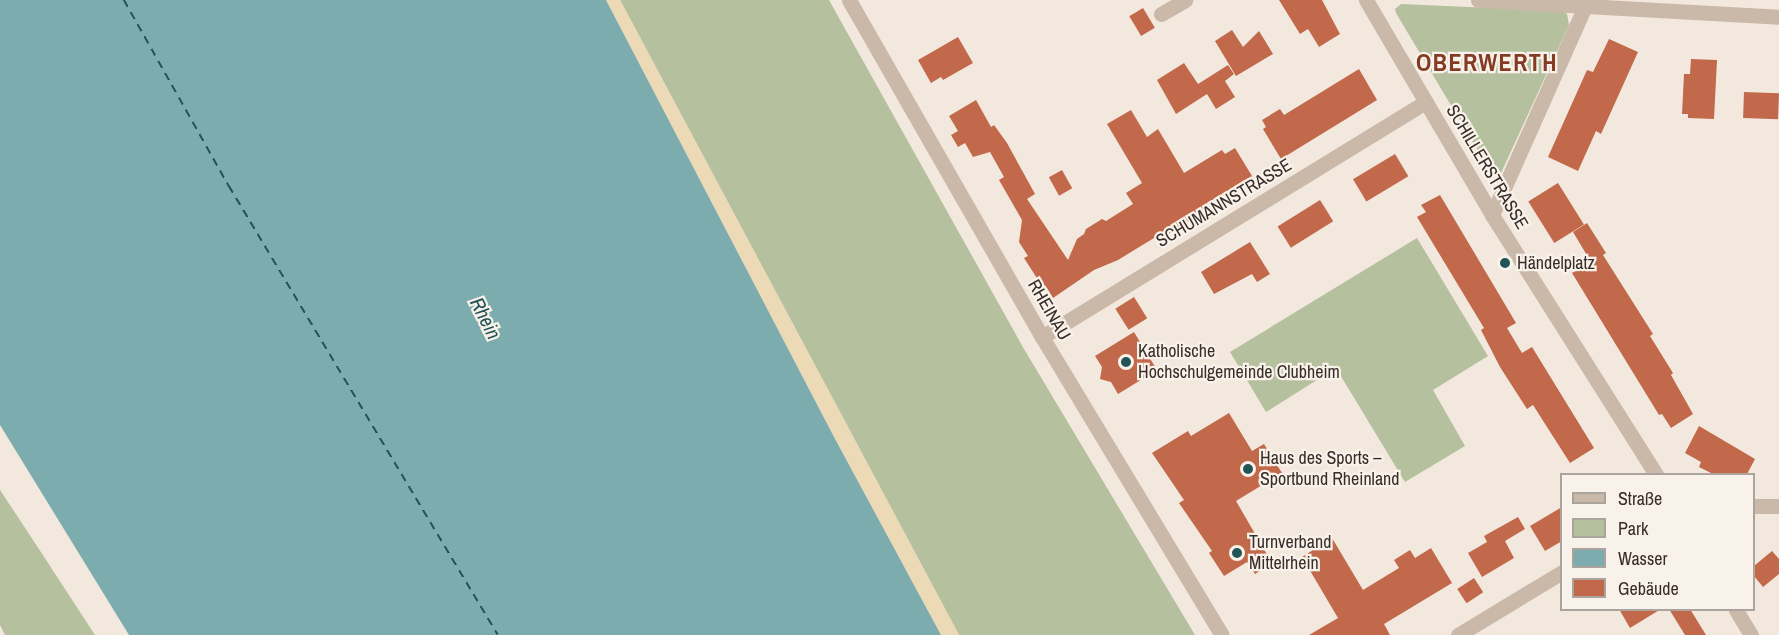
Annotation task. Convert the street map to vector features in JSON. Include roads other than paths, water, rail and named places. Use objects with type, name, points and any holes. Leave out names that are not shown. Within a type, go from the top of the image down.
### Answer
[{"type":"street","name":"RHEINAU","points":[[849,0],[1042,337],[1222,635]]},
{"type":"street","points":[[1161,14],[1185,0]]},
{"type":"street","name":"SCHILLERSTRASSE","points":[[1366,0],[1492,214],[1655,473]]},
{"type":"street","points":[[1478,0],[1584,3],[1779,17]]},
{"type":"street","points":[[1492,214],[1584,3]]},
{"type":"street","name":"SCHUMANNSTRASSE","points":[[1042,337],[1426,102]]},
{"type":"street","points":[[1755,506],[1779,506]]},
{"type":"street","points":[[1458,635],[1560,573]]},
{"type":"street","points":[[1737,611],[1751,635]]},
{"type":"water","name":"Rhein","points":[[0,0],[606,0],[834,437],[941,635],[129,635],[0,425]]},
{"type":"place","name":"Händelplatz","points":[[1505,263]]},
{"type":"place","name":"Katholische Hochschulgemeinde Clubheim","points":[[1126,362]]},
{"type":"place","name":"Haus des Sports – Sportbund Rheinland","points":[[1248,469]]},
{"type":"place","name":"Turnverband Mittelrhein","points":[[1237,553]]},
{"type":"district","name":"OBERWERTH","points":[[1487,63]]}]
